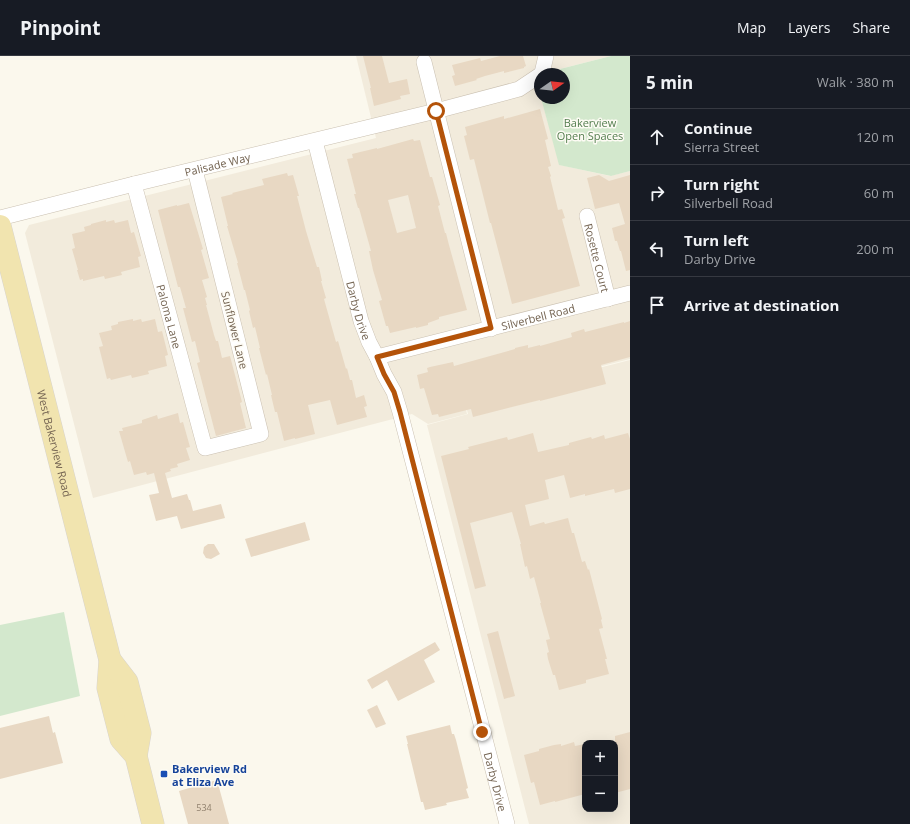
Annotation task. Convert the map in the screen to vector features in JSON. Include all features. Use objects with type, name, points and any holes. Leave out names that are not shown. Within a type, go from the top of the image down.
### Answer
[{"type":"main road","name":"West Bakerview Road","points":[[0,226],[110,660],[127,682],[140,733],[136,756],[153,824]]},
{"type":"street","name":"Palisade Way","points":[[543,68],[546,56]]},
{"type":"street","points":[[424,62],[491,328]]},
{"type":"street","name":"Palisade Way","points":[[0,218],[436,111],[519,89],[534,79]]},
{"type":"street","name":"Darby Drive","points":[[315,141],[361,321],[369,342],[394,392],[400,412],[507,824]]},
{"type":"street","name":"Sunflower Lane","points":[[195,170],[261,434],[205,448]]},
{"type":"street","name":"Paloma Lane","points":[[134,184],[205,448]]},
{"type":"street","name":"Rosette Court","points":[[587,216],[608,299]]},
{"type":"street","name":"Silverbell Road","points":[[377,357],[630,293]]},
{"type":"shaded area","points":[[356,56],[611,56],[564,68],[534,68],[534,104],[543,104],[560,165],[610,176],[630,171],[630,359],[464,401],[467,414],[428,424],[412,414],[93,498],[25,233],[29,225],[376,138]]},
{"type":"shaded area","points":[[630,360],[630,824],[529,824],[427,425],[468,414],[465,402]]},
{"type":"green space","name":"Bakerview Open Spaces","points":[[611,56],[630,56],[630,171],[611,176],[559,165],[543,104],[570,104],[570,68],[564,68]]},
{"type":"green space","points":[[64,612],[80,696],[0,716],[0,625]]},
{"type":"building","points":[[363,56],[382,56],[389,83],[407,79],[410,94],[400,96],[401,99],[374,106]]},
{"type":"building","points":[[500,56],[523,56],[526,66],[524,68],[504,73],[504,71],[485,76],[476,79],[477,80],[455,86],[452,76],[455,75],[452,65],[480,58],[481,61]]},
{"type":"building","points":[[540,109],[548,139],[545,140],[551,166],[548,167],[550,177],[558,210],[562,209],[565,218],[562,219],[580,286],[512,304],[474,159],[470,160],[464,136],[467,135],[465,127],[504,116],[504,119]]},
{"type":"building","points":[[413,139],[414,141],[420,140],[430,177],[432,177],[440,205],[438,206],[467,310],[439,317],[439,319],[428,323],[428,325],[390,333],[388,326],[386,326],[379,301],[382,300],[373,270],[369,251],[371,251],[354,194],[356,194],[347,159],[353,158],[352,154]],"holes":[[[408,195],[416,228],[397,233],[388,200]]]},
{"type":"building","points":[[287,173],[288,176],[293,175],[306,231],[317,267],[319,267],[326,298],[324,299],[336,342],[338,341],[346,369],[347,368],[350,380],[352,380],[356,398],[364,395],[367,406],[364,407],[367,417],[337,425],[330,400],[308,405],[315,434],[284,441],[277,412],[275,412],[255,327],[253,328],[250,310],[227,226],[221,197],[264,185],[262,179]]},
{"type":"building","points":[[599,175],[609,181],[630,175],[630,270],[626,271],[621,251],[617,241],[615,241],[612,228],[625,224],[619,203],[595,209],[587,178]]},
{"type":"building","points":[[189,203],[203,249],[201,250],[209,278],[202,280],[207,297],[205,298],[206,305],[222,358],[230,356],[242,402],[240,403],[246,428],[216,436],[197,363],[200,362],[195,341],[192,342],[183,308],[186,308],[180,287],[178,287],[158,210]]},
{"type":"building","points":[[106,220],[106,222],[114,220],[115,223],[128,220],[131,233],[134,232],[141,256],[138,257],[140,267],[121,272],[122,275],[105,279],[104,276],[83,281],[83,279],[80,280],[72,249],[75,248],[72,234],[85,231],[84,227]]},
{"type":"building","points":[[133,319],[133,321],[141,319],[142,322],[155,319],[158,332],[162,331],[168,355],[165,356],[167,366],[148,371],[149,374],[132,378],[131,375],[111,380],[110,378],[107,379],[99,347],[103,346],[99,333],[112,330],[111,326],[118,324],[118,322]]},
{"type":"building","points":[[630,321],[630,357],[601,365],[606,384],[473,417],[471,409],[439,417],[438,414],[432,415],[424,388],[420,389],[417,375],[428,372],[427,368],[430,367],[453,362],[454,366],[515,348],[528,345],[528,348],[540,346],[572,337],[571,333],[584,329],[585,332]]},
{"type":"building","points":[[178,413],[180,423],[183,422],[190,447],[186,448],[190,460],[177,464],[178,467],[170,469],[171,471],[165,473],[172,498],[187,494],[193,511],[221,504],[225,518],[181,529],[177,516],[156,521],[149,495],[159,493],[154,473],[147,475],[146,472],[134,475],[130,461],[128,462],[119,431],[123,431],[122,428],[142,423],[142,420],[157,415],[158,419]]},
{"type":"building","points":[[533,433],[538,452],[569,445],[569,443],[591,437],[592,439],[604,435],[605,439],[628,433],[630,439],[630,489],[615,493],[614,489],[570,498],[564,475],[545,480],[549,499],[525,505],[530,526],[568,518],[582,562],[585,561],[588,570],[589,569],[602,619],[603,628],[599,629],[607,659],[605,659],[609,674],[586,680],[586,683],[559,690],[555,675],[553,675],[548,659],[547,653],[549,652],[546,640],[550,639],[541,603],[534,577],[530,579],[527,566],[525,567],[521,544],[512,512],[470,523],[486,586],[475,589],[441,456],[507,437],[508,440]]},
{"type":"building","points":[[305,522],[310,540],[251,557],[245,539]]},
{"type":"building","points":[[208,544],[214,544],[220,554],[211,559],[206,558],[203,553],[204,547]]},
{"type":"building","points":[[498,631],[515,696],[504,699],[487,634]]},
{"type":"building","points":[[435,642],[440,650],[424,660],[435,682],[398,701],[387,680],[372,689],[367,680]]},
{"type":"building","points":[[377,705],[386,724],[376,728],[367,710]]},
{"type":"building","points":[[49,716],[63,763],[0,779],[0,728]]},
{"type":"building","points":[[450,725],[452,734],[454,734],[456,740],[468,788],[466,789],[469,798],[446,803],[447,805],[425,810],[423,802],[421,802],[406,736]]},
{"type":"building","points":[[630,732],[630,789],[618,792],[618,740],[615,740],[615,736]]},
{"type":"building","points":[[574,742],[575,746],[582,745],[582,795],[540,805],[534,782],[531,783],[524,755],[554,745],[561,744],[561,746]]},
{"type":"building","points":[[217,780],[229,824],[188,824],[179,791]]},
{"type":"place","name":"Bakerview Rd at Eliza Ave","points":[[164,774]]},
{"type":"route","points":[[436,111],[491,328],[377,357],[394,392],[400,412],[482,732]]}]
